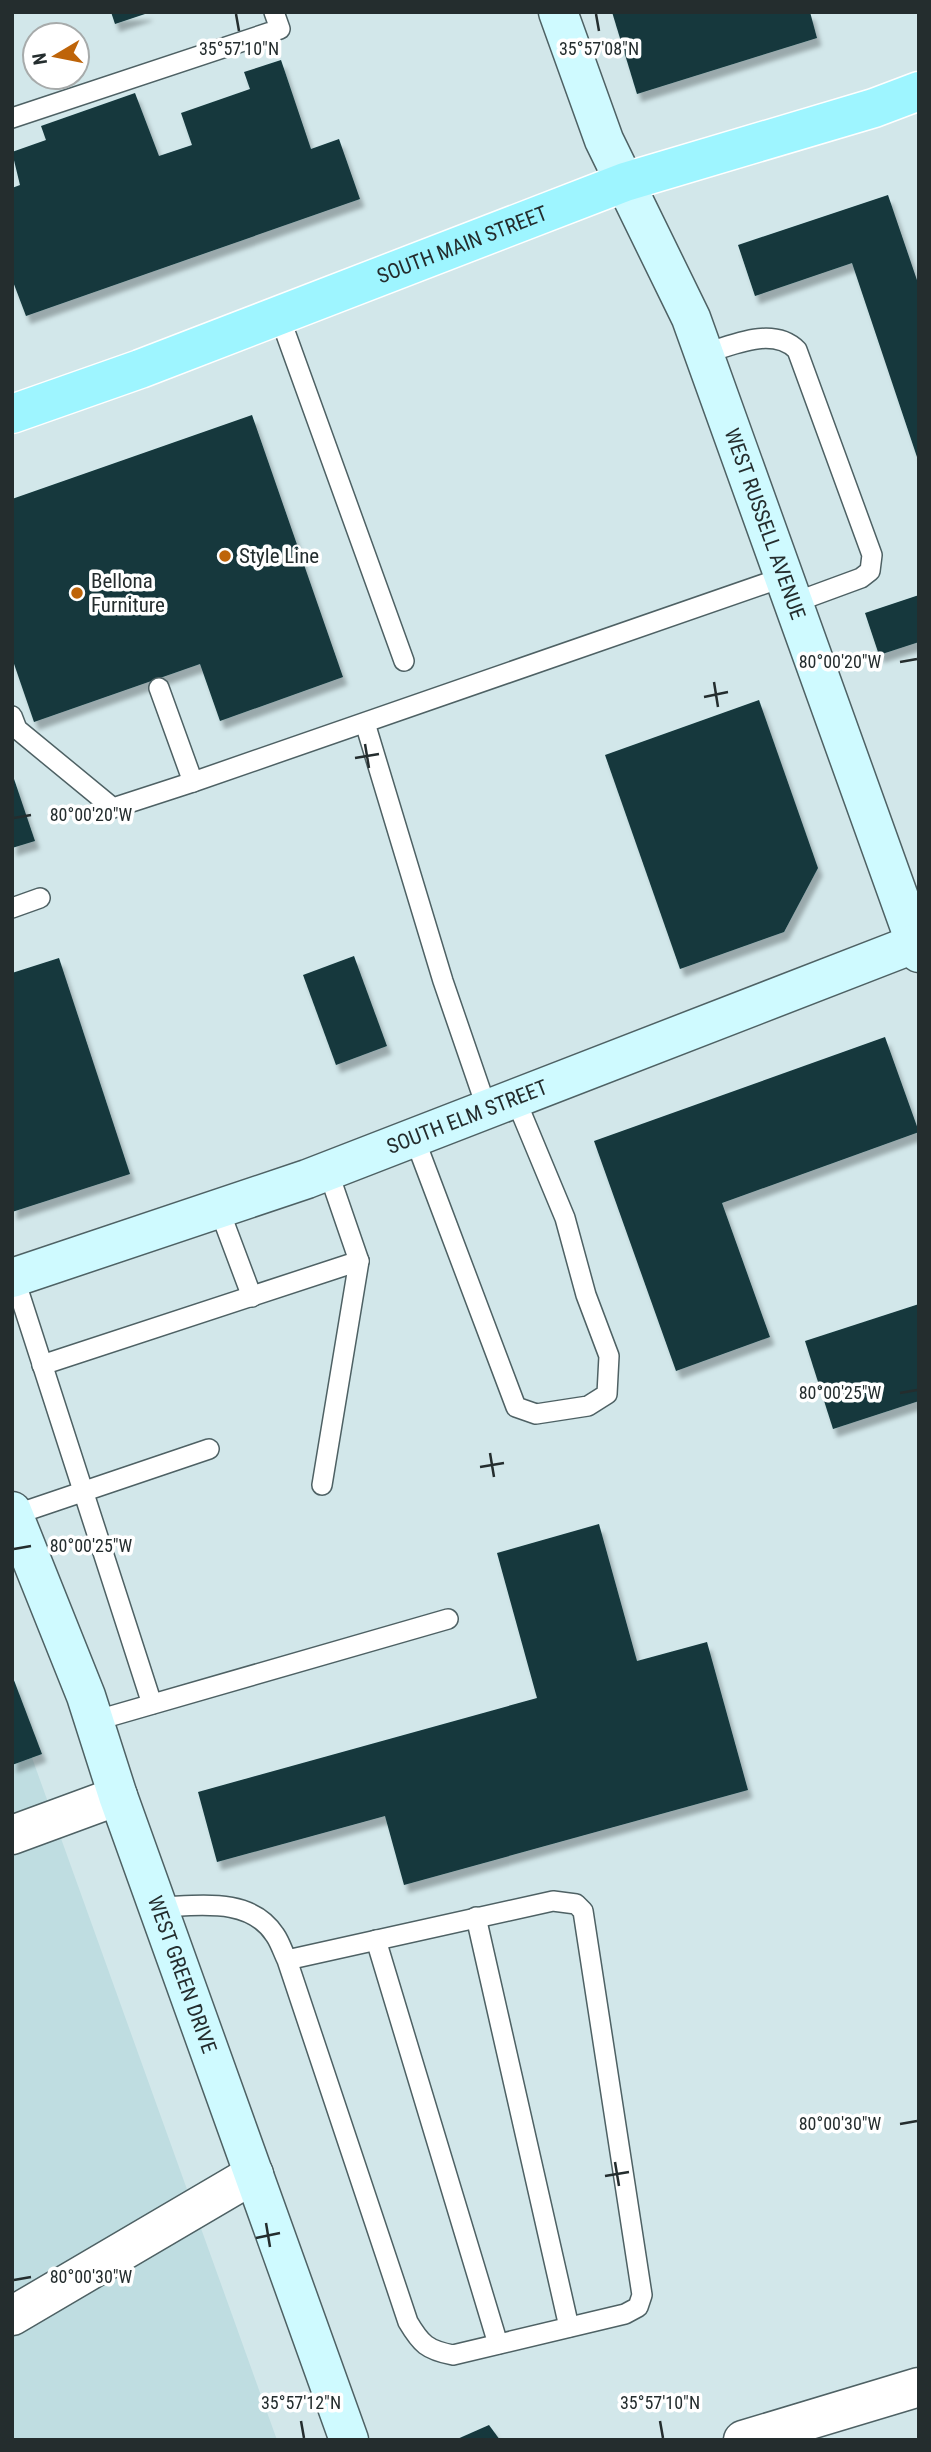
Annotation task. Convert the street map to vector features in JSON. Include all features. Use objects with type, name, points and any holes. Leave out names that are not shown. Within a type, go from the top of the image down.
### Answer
[{"type":"main road","name":"WEST RUSSELL AVENUE","points":[[558,12],[604,140],[691,318],[918,946]]},
{"type":"main road","name":"SOUTH MAIN STREET","points":[[12,414],[140,369],[625,182],[874,108],[919,91]]},
{"type":"main road","name":"SOUTH ELM STREET","points":[[13,1278],[328,1171],[918,946]]},
{"type":"main road","name":"WEST GREEN DRIVE","points":[[13,1513],[94,1721],[118,1796],[349,2440]]},
{"type":"street","points":[[12,1835],[118,1796]]},
{"type":"street","points":[[12,2316],[254,2174]]},
{"type":"street","points":[[743,2440],[919,2387]]},
{"type":"lane","points":[[12,118],[280,29],[274,12]]},
{"type":"lane","points":[[279,315],[404,661]]},
{"type":"lane","points":[[12,716],[17,729],[113,808],[365,723],[788,590],[861,578],[870,571],[872,555],[797,350],[789,342],[770,338],[704,354]]},
{"type":"lane","points":[[159,688],[193,782]]},
{"type":"lane","points":[[365,723],[443,981],[501,1104],[565,1218],[586,1296],[609,1356],[607,1394],[587,1406],[536,1414],[516,1407],[414,1137]]},
{"type":"lane","points":[[12,908],[40,898]]},
{"type":"lane","points":[[322,1485],[359,1261],[328,1171]]},
{"type":"lane","points":[[219,1209],[252,1297]]},
{"type":"lane","points":[[42,1365],[359,1261]]},
{"type":"lane","points":[[13,1278],[152,1704]]},
{"type":"lane","points":[[13,1513],[209,1449]]},
{"type":"lane","points":[[94,1721],[448,1619]]},
{"type":"lane","points":[[158,1907],[220,1906],[241,1909],[261,1920],[275,1934],[287,1960],[408,2322],[420,2341],[434,2351],[453,2355],[625,2314],[638,2307],[642,2295],[583,1911],[576,1904],[553,1901],[287,1960]]},
{"type":"lane","points":[[476,1917],[569,2327]]},
{"type":"lane","points":[[376,1940],[498,2344]]},
{"type":"shaded area","points":[[12,1702],[277,2440],[12,2440]]},
{"type":"building","points":[[111,12],[148,12],[148,13],[115,24]]},
{"type":"building","points":[[612,12],[810,12],[817,38],[637,94]]},
{"type":"building","points":[[281,60],[311,149],[339,139],[360,199],[26,316],[12,279],[12,188],[20,185],[12,152],[46,140],[41,126],[135,93],[159,156],[192,145],[181,113],[250,89],[244,72]]},
{"type":"building","points":[[888,195],[919,286],[918,460],[852,263],[755,296],[738,245]]},
{"type":"building","points":[[252,415],[343,677],[220,721],[200,664],[34,722],[12,658],[12,499]]},
{"type":"building","points":[[919,595],[919,642],[879,655],[865,613]]},
{"type":"building","points":[[759,700],[818,868],[784,932],[680,969],[605,755]]},
{"type":"building","points":[[12,773],[35,841],[12,848]]},
{"type":"building","points":[[354,956],[387,1046],[336,1065],[303,975]]},
{"type":"building","points":[[59,958],[130,1174],[12,1212],[12,973]]},
{"type":"building","points":[[885,1037],[919,1132],[722,1203],[770,1337],[676,1371],[594,1141]]},
{"type":"building","points":[[919,1304],[919,1401],[833,1429],[805,1341]]},
{"type":"building","points":[[599,1524],[637,1661],[707,1642],[748,1790],[404,1885],[385,1816],[217,1862],[198,1792],[537,1698],[497,1553]]},
{"type":"building","points":[[12,1675],[42,1754],[12,1765]]},
{"type":"building","points":[[489,2425],[500,2440],[455,2440]]},
{"type":"place","name":"Style Line","points":[[225,556]]},
{"type":"place","name":"Bellona Furniture","points":[[77,593]]}]
